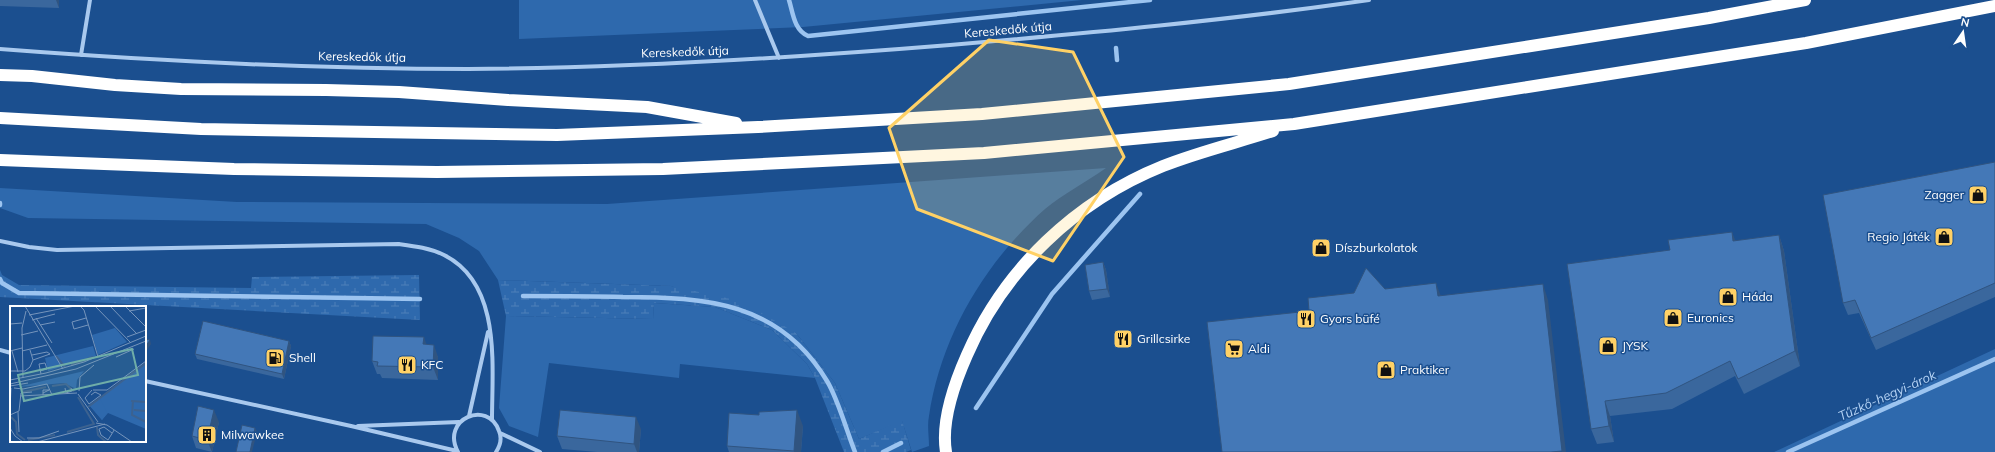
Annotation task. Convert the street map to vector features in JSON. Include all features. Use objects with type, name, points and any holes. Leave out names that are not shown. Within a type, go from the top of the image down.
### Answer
[{"type":"highway","points":[[0,118],[201,129],[420,134],[557,135],[758,127],[982,114],[1288,84],[1709,18],[1805,0]]},
{"type":"highway","points":[[0,160],[234,170],[437,172],[663,169],[984,153],[1294,124],[1806,43],[1995,6]]},
{"type":"highway","points":[[0,75],[32,76],[115,85],[181,89],[399,92],[508,100],[647,107],[758,127]]},
{"type":"highway","points":[[946,452],[947,425],[952,399],[959,374],[971,346],[985,319],[1003,292],[1022,266],[1046,241],[1066,223],[1123,185],[1163,166],[1294,124]]},
{"type":"street","points":[[81,55],[90,0]]},
{"type":"street","points":[[755,0],[779,58]]},
{"type":"street","name":"Kereskedők útja","points":[[0,49],[192,62],[466,69],[554,67],[779,58],[1136,29],[1271,14],[1369,0]]},
{"type":"street","points":[[0,241],[29,247],[57,250],[399,244],[422,247],[444,255],[459,265],[472,280],[486,310],[489,325],[492,420]]},
{"type":"street","points":[[469,416],[482,364],[489,325]]},
{"type":"street","points":[[0,350],[10,352]]},
{"type":"street","points":[[146,381],[351,426],[458,452]]},
{"type":"street","points":[[351,426],[459,422],[469,416],[485,416],[492,420],[500,433],[500,444],[496,452]]},
{"type":"street","points":[[458,452],[453,437],[459,422]]},
{"type":"street","points":[[500,433],[540,452]]},
{"type":"highlighted area","points":[[989,40],[1073,52],[1124,157],[1053,261],[917,209],[889,128]]},
{"type":"green space","points":[[519,0],[1082,0],[803,27],[519,39]]},
{"type":"green space","points":[[1106,168],[1059,198],[1045,209],[1003,252],[985,277],[969,302],[955,329],[944,357],[935,386],[929,416],[929,446],[912,452],[902,421],[859,439],[835,383],[796,333],[671,286],[498,280],[479,251],[459,238],[426,224],[28,218],[0,208],[0,188],[237,202],[607,204]]},
{"type":"green space","points":[[0,270],[2,275],[19,285],[251,288],[252,277],[419,275],[420,320],[0,297]]},
{"type":"green space","points":[[498,280],[671,286],[741,301],[796,333],[835,383],[859,439],[902,420],[911,450],[906,452],[844,452],[815,378],[807,364],[772,330],[715,307],[654,303],[653,319],[506,316]]},
{"type":"green space","points":[[654,303],[715,307],[772,330],[807,364],[815,378],[680,364],[679,378],[549,363],[538,437],[509,426],[499,408],[506,316],[653,319]]},
{"type":"green space","points":[[1995,349],[1995,452],[1774,452]]},
{"type":"building","points":[[1995,162],[1995,283],[1871,338],[1855,300],[1843,303],[1823,195]]},
{"type":"building","points":[[1732,232],[1733,241],[1779,235],[1795,351],[1738,379],[1730,361],[1666,393],[1605,401],[1609,426],[1591,429],[1567,264],[1670,250],[1668,240]]},
{"type":"building","points":[[1103,262],[1107,289],[1089,291],[1085,265]]},
{"type":"building","name":"Praktiker","points":[[1366,268],[1385,289],[1436,283],[1438,296],[1543,284],[1562,451],[1222,452],[1207,322],[1309,311],[1308,298],[1354,293]]},
{"type":"building","points":[[203,321],[289,341],[282,374],[195,354]]},
{"type":"building","points":[[373,336],[424,337],[423,344],[434,345],[433,367],[377,366],[378,362],[372,361]]},
{"type":"building","points":[[146,339],[150,340],[146,346]]},
{"type":"building","points":[[198,406],[214,410],[207,440],[192,436]]},
{"type":"building","points":[[560,410],[636,417],[634,444],[557,436]]},
{"type":"building","points":[[797,410],[794,451],[727,446],[729,413],[759,415],[759,412]]},
{"type":"building","points":[[242,425],[255,428],[250,452],[236,452]]},
{"type":"waterway","points":[[789,0],[797,25],[800,30],[808,36],[1150,0]]},
{"type":"waterway","points":[[1116,48],[1117,60]]},
{"type":"waterway","points":[[976,408],[1052,294],[1140,194]]},
{"type":"waterway","points":[[0,279],[2,283],[19,293],[420,299]]},
{"type":"waterway","points":[[523,296],[654,297],[683,299],[712,303],[738,309],[764,320],[787,335],[808,355],[827,381],[839,406],[855,452]]},
{"type":"waterway","name":"Tűzkő-hegyi-árok","points":[[1788,452],[1995,359]]},
{"type":"waterway","points":[[883,452],[901,443]]},
{"type":"place","name":"Zagger","points":[[1978,195]]},
{"type":"place","name":"Regio Játék","points":[[1944,237]]},
{"type":"place","name":"Díszburkolatok","points":[[1321,248]]},
{"type":"place","name":"Háda","points":[[1728,297]]},
{"type":"place","name":"Euronics","points":[[1673,318]]},
{"type":"place","name":"Gyors büfé","points":[[1306,319]]},
{"type":"place","name":"Grillcsirke","points":[[1123,339]]},
{"type":"place","name":"JYSK","points":[[1608,346]]},
{"type":"place","name":"Aldi","points":[[1234,349]]},
{"type":"place","name":"Shell","points":[[275,358]]},
{"type":"place","name":"KFC","points":[[407,365]]},
{"type":"place","name":"Praktiker","points":[[1386,370]]},
{"type":"place","name":"Milwawkee","points":[[207,435]]}]
